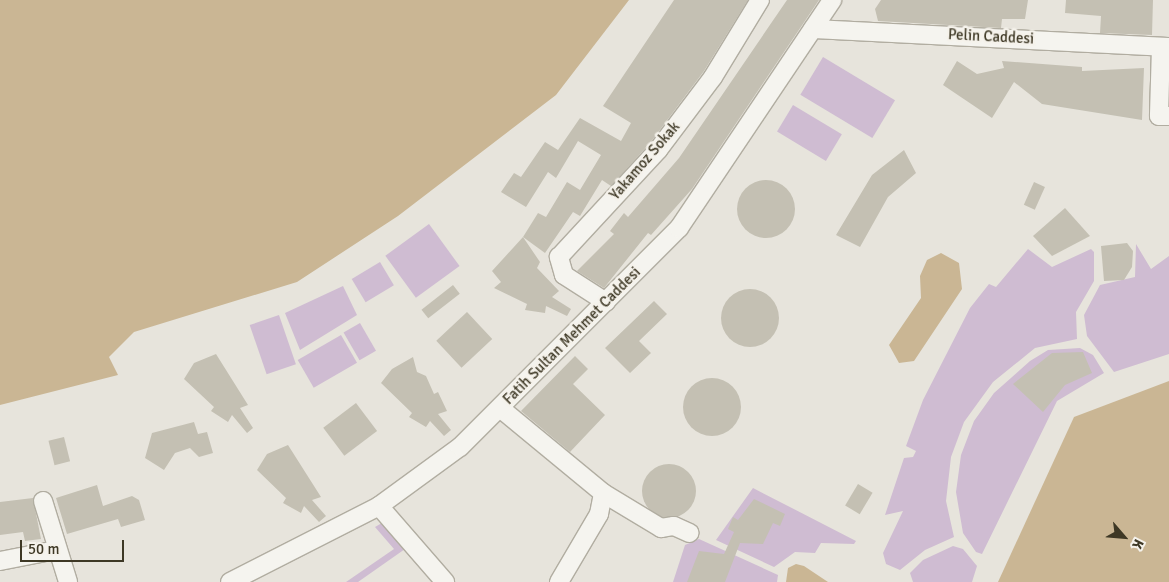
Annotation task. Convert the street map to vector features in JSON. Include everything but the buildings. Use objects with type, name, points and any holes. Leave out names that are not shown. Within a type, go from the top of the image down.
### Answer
[{"type":"street","name":"Yakamoz Sokak","points":[[606,302],[564,275],[559,257],[658,150],[713,77],[760,0]]},
{"type":"street","name":"Fatih Sultan Mehmet Caddesi","points":[[230,582],[379,506],[460,447],[679,228],[832,0]]},
{"type":"street","name":"Pelin Caddesi","points":[[813,28],[1165,47]]},
{"type":"street","points":[[1165,47],[1159,116],[1169,116]]},
{"type":"street","points":[[500,408],[603,493],[661,528],[674,526],[690,532]]},
{"type":"street","points":[[559,582],[599,514],[603,493]]},
{"type":"street","points":[[44,500],[56,550],[68,582]]},
{"type":"street","points":[[379,506],[445,582]]},
{"type":"street","points":[[0,561],[56,550]]},
{"type":"shaded area","points":[[0,0],[629,0],[556,95],[398,216],[297,282],[134,332],[109,357],[118,375],[0,405]]},
{"type":"shaded area","points":[[823,57],[895,100],[872,138],[800,95]]},
{"type":"shaded area","points":[[793,105],[842,134],[826,161],[777,132]]},
{"type":"shaded area","points":[[429,224],[460,266],[416,298],[385,256]]},
{"type":"shaded area","points":[[1136,244],[1151,269],[1169,256],[1169,354],[1114,372],[1087,336],[1084,315],[1100,285],[1135,277]]},
{"type":"shaded area","points":[[1028,249],[1052,267],[1091,249],[1094,252],[1094,281],[1076,312],[1077,339],[1035,348],[993,382],[964,422],[951,457],[946,501],[954,537],[925,550],[900,570],[886,564],[883,553],[903,511],[885,515],[904,458],[913,457],[916,451],[906,446],[923,400],[970,308],[989,284],[996,287]]},
{"type":"shaded area","points":[[941,253],[959,263],[962,289],[914,361],[899,363],[889,345],[921,298],[920,276],[927,260]]},
{"type":"shaded area","points":[[380,262],[394,285],[366,302],[352,279]]},
{"type":"shaded area","points":[[343,286],[357,315],[300,350],[285,313]]},
{"type":"shaded area","points":[[279,315],[296,364],[267,374],[250,325]]},
{"type":"shaded area","points":[[360,323],[376,351],[360,360],[344,332]]},
{"type":"shaded area","points":[[341,335],[357,363],[314,388],[298,360]]},
{"type":"shaded area","points":[[1080,348],[1093,355],[1104,373],[1057,401],[982,554],[976,552],[963,533],[956,492],[961,455],[974,421],[994,393],[1030,361],[1048,350]]},
{"type":"shaded area","points":[[1169,381],[1169,582],[998,582],[1074,417]]},
{"type":"shaded area","points":[[753,488],[856,541],[854,544],[821,543],[815,553],[795,552],[774,567],[716,540]]},
{"type":"shaded area","points":[[382,523],[405,549],[358,582],[346,582],[394,549],[375,527]]},
{"type":"shaded area","points":[[699,539],[778,575],[777,582],[673,582],[685,545]]},
{"type":"shaded area","points":[[953,546],[963,549],[977,566],[972,582],[913,582],[910,573],[923,560]]},
{"type":"shaded area","points":[[796,564],[804,566],[828,582],[786,582],[788,568]]}]
